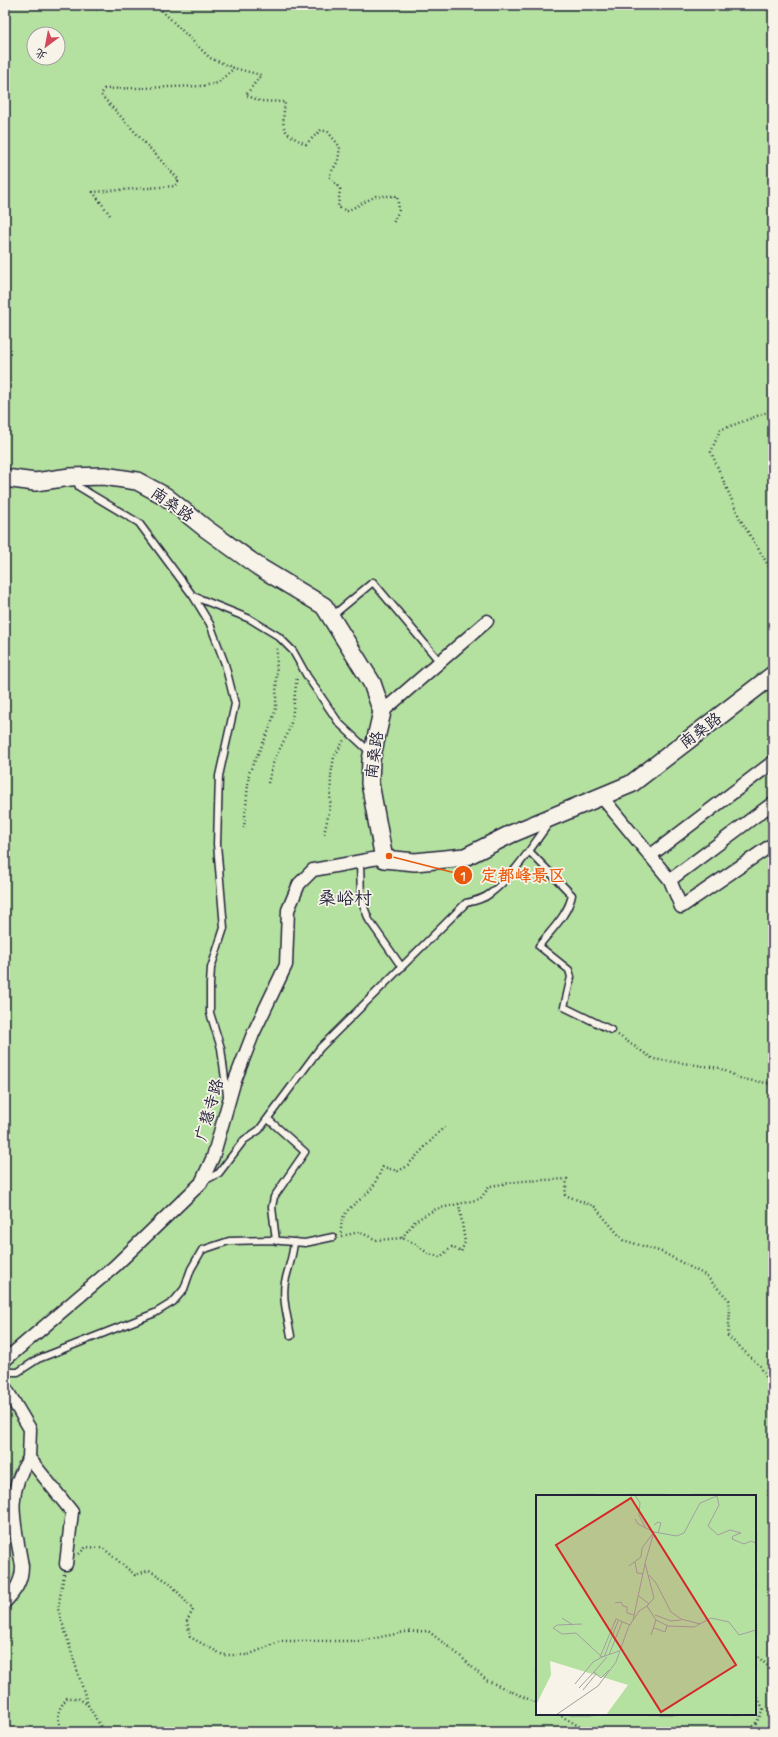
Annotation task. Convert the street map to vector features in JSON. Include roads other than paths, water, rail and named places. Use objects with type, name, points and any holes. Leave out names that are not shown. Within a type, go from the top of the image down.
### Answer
[{"type":"street","name":"南桑路","points":[[5,478],[35,482],[76,477],[104,476],[137,481],[165,496],[204,528],[259,567],[324,606],[372,683],[382,712],[372,754],[370,783],[384,859],[415,862],[464,858],[511,834],[631,784],[773,675]]},
{"type":"street","points":[[382,712],[487,621]]},
{"type":"street","points":[[651,855],[773,762]]},
{"type":"street","points":[[601,796],[670,880],[681,907],[773,844]]},
{"type":"street","points":[[670,880],[773,803]]},
{"type":"street","name":"广慧寺路","points":[[5,1360],[115,1266],[201,1183],[213,1157],[234,1083],[253,1034],[286,965],[288,910],[298,884],[313,870],[384,859]]},
{"type":"street","points":[[5,1387],[30,1429],[30,1458],[16,1484],[13,1506],[22,1566],[22,1576],[19,1584],[5,1602]]},
{"type":"street","points":[[30,1458],[72,1512],[66,1564]]},
{"type":"lane","points":[[76,477],[79,487],[139,523],[193,596],[210,624],[225,664],[235,704],[219,776],[217,844],[224,928],[211,968],[210,984],[210,1013],[221,1048],[225,1072],[227,1105]]},
{"type":"lane","points":[[331,617],[373,582],[440,662]]},
{"type":"lane","points":[[193,596],[250,619],[278,636],[293,651],[339,723],[372,754]]},
{"type":"lane","points":[[201,1183],[219,1173],[244,1140],[259,1130],[320,1048],[466,903],[481,899],[491,894],[528,851],[556,815]]},
{"type":"lane","points":[[528,851],[572,895],[570,904],[565,913],[539,946],[569,970],[570,977],[564,1007],[611,1030]]},
{"type":"lane","points":[[360,862],[361,899],[369,920],[401,966]]},
{"type":"lane","points":[[268,1119],[305,1152],[274,1197],[272,1207],[276,1241]]},
{"type":"lane","points":[[5,1372],[18,1372],[38,1359],[155,1313],[173,1302],[184,1289],[191,1269],[202,1250],[229,1241],[276,1241],[305,1243],[334,1237]]},
{"type":"lane","points":[[291,1336],[285,1302],[285,1290],[293,1255],[294,1242]]},
{"type":"place","name":"定都峰景区","points":[[389,856]]},
{"type":"district","name":"桑峪村","points":[[345,899]]}]
